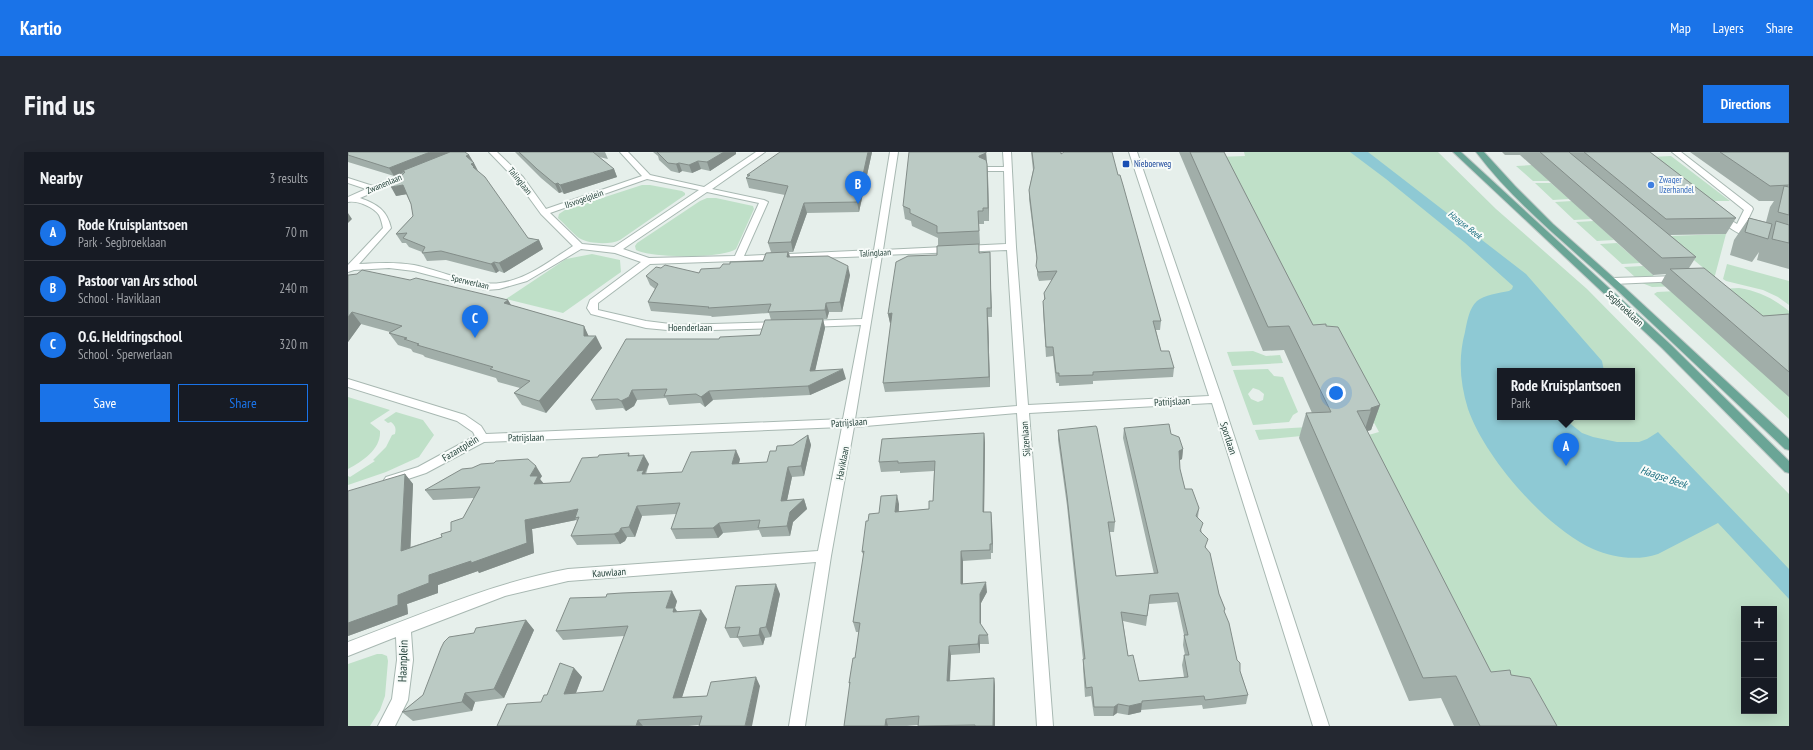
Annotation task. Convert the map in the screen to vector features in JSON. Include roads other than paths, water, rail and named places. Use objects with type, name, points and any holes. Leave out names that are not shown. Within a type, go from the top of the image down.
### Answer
[{"type":"main road","name":"Segbroeklaan","points":[[1457,152],[1480,175],[1666,346],[1789,469]]},
{"type":"main road","name":"Segbroeklaan","points":[[1480,152],[1512,188],[1550,226],[1613,281],[1789,446]]},
{"type":"street","name":"Talinglaan","points":[[493,152],[520,179],[544,212]]},
{"type":"street","points":[[544,212],[579,246],[616,250],[648,261],[738,259],[764,202],[647,177],[624,152]]},
{"type":"street","points":[[616,250],[761,152]]},
{"type":"street","name":"Haviklaan","points":[[797,726],[824,556],[867,322],[894,152]]},
{"type":"street","name":"Sijzenlaan","points":[[1007,152],[1011,247],[1045,726]]},
{"type":"street","name":"Sportlaan","points":[[1133,152],[1216,399],[1321,726]]},
{"type":"street","points":[[1676,152],[1749,209],[1739,229]]},
{"type":"street","name":"Zwanenlaan","points":[[350,199],[426,167]]},
{"type":"street","points":[[984,169],[1008,169]]},
{"type":"street","name":"IJsvogelplein","points":[[544,212],[647,177]]},
{"type":"street","points":[[348,180],[374,189]]},
{"type":"street","points":[[350,199],[376,206],[386,217],[387,228],[350,268]]},
{"type":"street","points":[[1711,211],[1745,234],[1764,239]]},
{"type":"street","name":"Sperwerlaan","points":[[350,268],[389,265],[414,268],[486,287],[498,288],[518,283],[579,246]]},
{"type":"street","name":"Talinglaan","points":[[738,259],[1011,247]]},
{"type":"street","name":"Hoenderlaan","points":[[648,261],[593,302],[592,308],[595,312],[643,324],[684,328],[867,322]]},
{"type":"street","points":[[1613,281],[1684,279]]},
{"type":"street","name":"Fazantplein","points":[[348,383],[461,418],[477,429],[482,438],[422,470],[378,484]]},
{"type":"street","name":"Patrijslaan","points":[[482,438],[849,423],[1023,409],[1216,399]]},
{"type":"street","name":"Kauwlaan","points":[[404,628],[479,598],[552,577],[824,556]]},
{"type":"street","name":"Haanplein","points":[[348,649],[404,628],[405,660],[400,700],[386,726]]},
{"type":"water","name":"Haagse Beek","points":[[1350,152],[1368,152],[1526,274],[1602,361],[1603,368],[1497,368],[1497,420],[1566,420],[1582,433],[1617,442],[1639,442],[1658,432],[1789,569],[1789,599],[1718,523],[1658,554],[1626,558],[1609,555],[1593,549],[1575,539],[1556,525],[1519,490],[1488,449],[1476,428],[1468,409],[1463,390],[1461,370],[1461,351],[1472,307],[1480,299],[1492,294],[1509,291],[1513,286],[1465,243]]},
{"type":"place","name":"Nieboerweg","points":[[1126,164]]},
{"type":"place","name":"Zwager IJzerhandel","points":[[1651,185]]},
{"type":"place","name":"Pastoor van Ars school","points":[[858,204]]},
{"type":"place","name":"O.G. Heldringschool","points":[[475,338]]},
{"type":"place","name":"Rode Kruisplantsoen","points":[[1566,466]]}]
